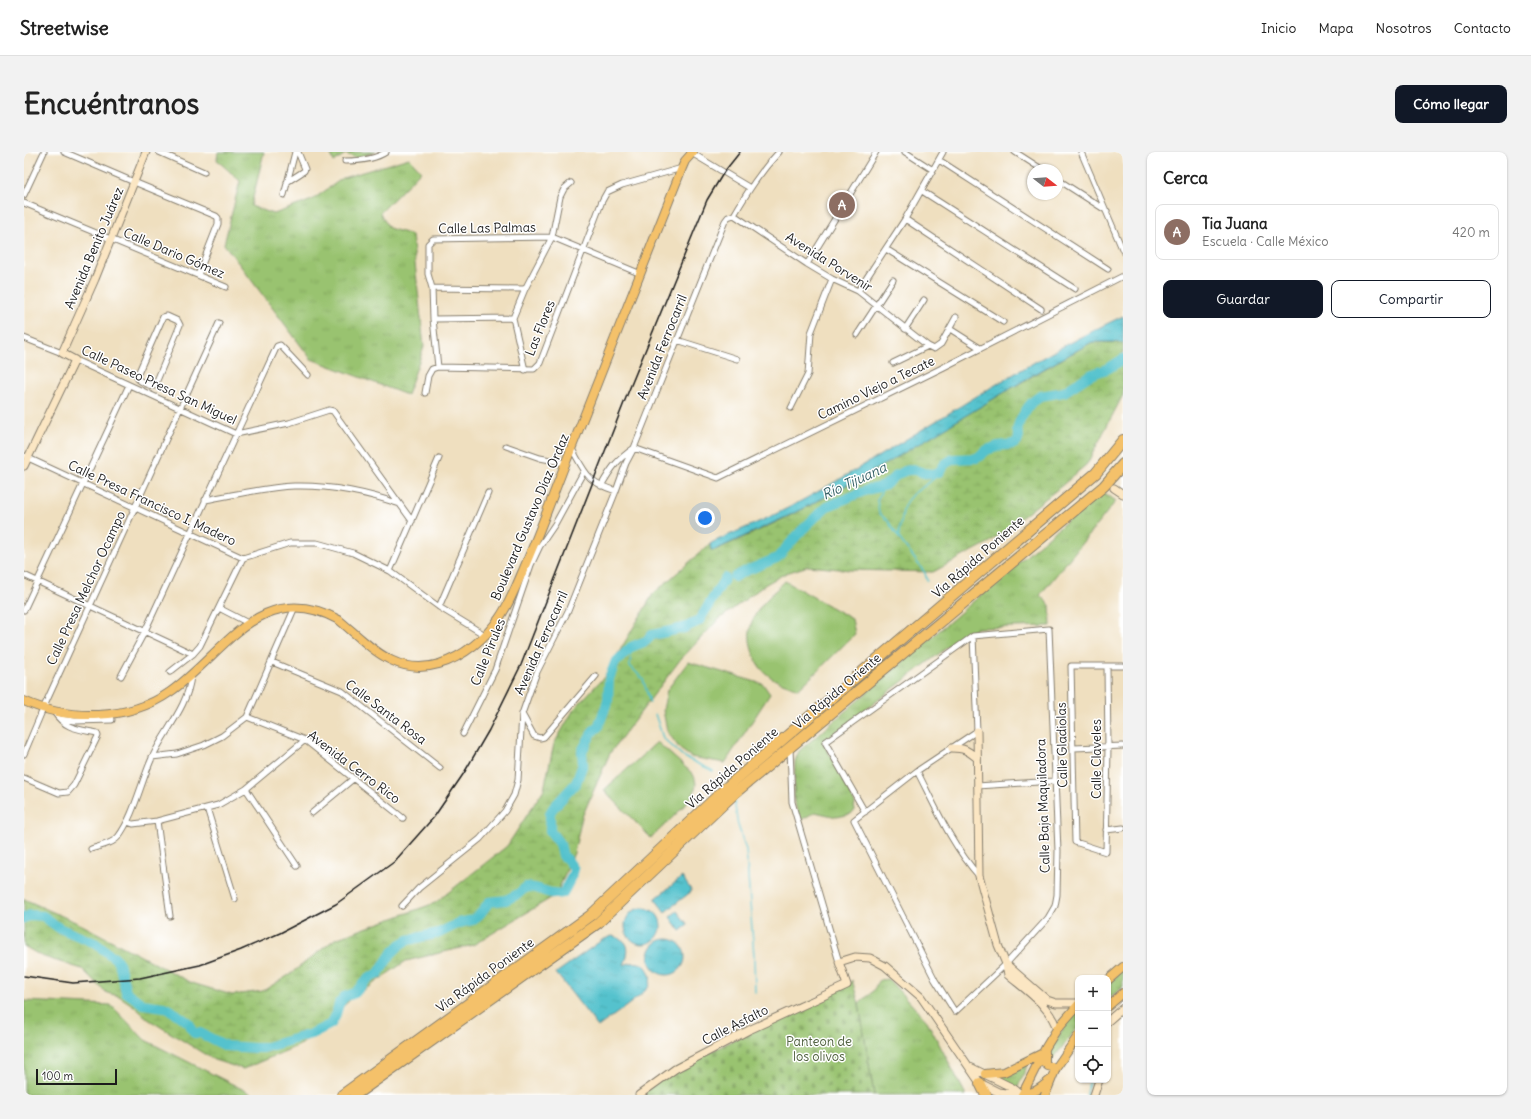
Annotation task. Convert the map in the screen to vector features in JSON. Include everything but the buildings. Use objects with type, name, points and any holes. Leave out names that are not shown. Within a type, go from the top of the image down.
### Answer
[{"type":"highway","name":"Vía Rápida Poniente","points":[[342,1095],[592,914],[728,786],[1096,473],[1123,440]]},
{"type":"highway","name":"Vía Rápida Oriente","points":[[355,1095],[598,923],[735,793],[1104,486],[1123,464]]},
{"type":"highway","points":[[1114,488],[1116,480],[1123,471]]},
{"type":"highway","points":[[982,1078],[986,1095]]},
{"type":"main road","name":"Boulevard Gustavo Díaz Ordaz","points":[[24,702],[54,712],[81,715],[111,714],[147,705],[169,693],[191,676],[248,623],[271,611],[287,607],[317,610],[332,616],[384,657],[398,664],[414,667],[431,666],[449,660],[466,651],[496,624],[529,564],[566,463],[683,165],[690,152]]},
{"type":"main road","points":[[1111,977],[1123,967]]},
{"type":"main road","points":[[1111,1003],[1123,993]]},
{"type":"main road","points":[[1022,1095],[1044,1050],[1057,1030],[1075,1008]]},
{"type":"main road","points":[[1045,1095],[1050,1079],[1056,1068],[1075,1040]]},
{"type":"main road","points":[[1044,1050],[1045,1063],[1048,1066],[1056,1068]]},
{"type":"main road","points":[[982,1078],[1004,1072],[1044,1050]]},
{"type":"main road","points":[[1022,1095],[1033,1093],[1041,1088],[1050,1079]]},
{"type":"street","points":[[24,195],[44,152]]},
{"type":"street","points":[[64,152],[218,218],[218,224],[198,275]]},
{"type":"street","name":"Avenida Benito Juárez","points":[[62,353],[111,239],[146,152]]},
{"type":"street","points":[[159,152],[204,172]]},
{"type":"street","points":[[284,195],[295,152]]},
{"type":"street","points":[[287,182],[304,171],[305,168],[298,152]]},
{"type":"street","points":[[345,161],[378,157],[386,152]]},
{"type":"street","points":[[690,152],[750,188]]},
{"type":"street","name":"Avenida Ferrocarril","points":[[402,906],[419,888],[480,839],[507,807],[514,795],[518,780],[522,714],[537,672],[568,610],[626,463],[634,448],[725,221],[728,217],[734,215],[764,168],[779,152]]},
{"type":"street","points":[[807,264],[876,152]]},
{"type":"street","points":[[905,152],[933,170]]},
{"type":"street","points":[[858,291],[905,219],[943,152]]},
{"type":"street","points":[[1015,152],[1034,164]]},
{"type":"street","points":[[1080,152],[1107,211],[1123,251]]},
{"type":"street","points":[[938,160],[1108,269]]},
{"type":"street","name":"Las Flores","points":[[438,367],[534,369],[540,363],[602,201],[607,192],[683,165]]},
{"type":"street","points":[[525,370],[514,318],[525,289],[552,237],[560,197],[564,189],[571,183]]},
{"type":"street","points":[[1063,183],[1107,211]]},
{"type":"street","points":[[922,191],[1075,289]]},
{"type":"street","name":"Calle Dario Gómez","points":[[24,203],[226,287]]},
{"type":"street","name":"Avenida Porvenir","points":[[734,215],[807,264],[832,279],[858,291],[928,346]]},
{"type":"street","points":[[905,219],[1041,309]]},
{"type":"street","name":"Calle Las Palmas","points":[[438,367],[433,319],[432,288],[428,274],[428,244],[433,239],[552,237],[641,274]]},
{"type":"street","points":[[886,249],[1003,322]]},
{"type":"street","name":"Camino Viejo a Tecate","points":[[634,448],[718,478],[1123,276]]},
{"type":"street","points":[[791,408],[808,374],[811,333],[832,279]]},
{"type":"street","points":[[857,335],[893,280]]},
{"type":"street","points":[[432,288],[525,289]]},
{"type":"street","points":[[905,329],[924,300]]},
{"type":"street","points":[[167,316],[178,321],[180,325],[156,384],[152,386],[145,383],[138,379],[138,373],[163,317],[167,316]]},
{"type":"street","points":[[893,363],[928,346],[934,349],[940,344],[956,317]]},
{"type":"street","points":[[433,319],[514,318]]},
{"type":"street","name":"Calle Presa Melchor Ocampo","points":[[24,754],[43,709],[219,324]]},
{"type":"street","points":[[950,329],[980,348]]},
{"type":"street","name":"Calle Paseo Presa San Miguel","points":[[24,338],[62,353],[236,434],[289,423],[329,410],[333,411],[400,504]]},
{"type":"street","points":[[677,340],[737,359]]},
{"type":"street","points":[[121,676],[145,631],[276,346],[280,345],[308,375]]},
{"type":"street","points":[[24,466],[26,457],[75,360]]},
{"type":"street","points":[[426,393],[429,371],[432,368],[438,367]]},
{"type":"street","points":[[141,390],[145,383]]},
{"type":"street","points":[[24,610],[129,385]]},
{"type":"street","points":[[506,446],[540,458],[566,463]]},
{"type":"street","points":[[601,486],[612,466],[634,448]]},
{"type":"street","points":[[572,449],[584,471],[593,481],[601,486],[616,491]]},
{"type":"street","name":"Calle Presa Francisco I. Madero","points":[[26,457],[243,558],[290,543],[317,543],[353,552],[390,571],[439,607],[485,635]]},
{"type":"street","points":[[390,571],[440,458]]},
{"type":"street","name":"Calle Pirules","points":[[463,734],[495,670],[529,564],[555,524],[584,471]]},
{"type":"street","points":[[205,500],[267,489],[300,486],[345,490],[378,496],[400,504],[412,521]]},
{"type":"street","points":[[1114,488],[1123,494]]},
{"type":"street","points":[[439,607],[488,493]]},
{"type":"street","points":[[170,672],[193,654],[200,646],[243,558]]},
{"type":"street","points":[[24,575],[193,654]]},
{"type":"street","points":[[152,757],[178,754],[204,745],[222,736],[247,717],[295,607]]},
{"type":"street","points":[[219,608],[248,623]]},
{"type":"street","name":"Calle Baja Maquiladora","points":[[973,636],[1049,629],[1058,858],[1057,895],[1054,906],[1048,918],[1006,964],[955,1012],[935,980],[854,820],[917,771],[977,731]]},
{"type":"street","points":[[973,636],[977,731],[976,786],[979,876],[1008,975],[1041,1003],[1051,1015],[1057,1030]]},
{"type":"street","points":[[865,812],[825,742],[973,636]]},
{"type":"street","name":"Calle Santa Rosa","points":[[272,662],[342,691],[440,768]]},
{"type":"street","name":"Calle Gladiolas","points":[[1106,852],[1075,842],[1071,666],[1123,666]]},
{"type":"street","name":"Calle Claveles","points":[[1106,852],[1108,747],[1107,667]]},
{"type":"street","points":[[91,849],[115,840],[127,822],[152,757],[186,698],[191,684],[191,676]]},
{"type":"street","points":[[522,714],[534,736],[540,738],[544,736],[596,676]]},
{"type":"street","points":[[24,778],[59,793],[68,792],[74,785],[98,736],[96,733],[71,727],[59,719],[54,712]]},
{"type":"street","points":[[59,719],[75,721],[112,720],[111,714]]},
{"type":"street","name":"Avenida Cerro Rico","points":[[247,717],[305,740],[403,818]]},
{"type":"street","points":[[127,822],[133,824],[157,821],[225,802],[246,789],[305,740]]},
{"type":"street","points":[[1074,748],[1123,746]]},
{"type":"street","points":[[790,748],[792,802],[839,962],[855,957],[870,958],[885,966],[921,997],[970,1067],[998,1092],[1022,1095]]},
{"type":"street","points":[[952,748],[962,748],[977,758]]},
{"type":"street","points":[[917,771],[951,836],[970,866],[979,876]]},
{"type":"street","points":[[312,814],[353,779]]},
{"type":"street","points":[[976,786],[1054,781]]},
{"type":"street","points":[[246,789],[297,866]]},
{"type":"street","points":[[207,808],[235,899]]},
{"type":"street","points":[[157,821],[170,916]]},
{"type":"street","points":[[1106,830],[1123,828]]},
{"type":"street","name":"Calle Asfalto","points":[[639,1095],[674,1069],[750,1030],[847,985],[839,962]]},
{"type":"street","points":[[1006,964],[1047,1000],[1056,1003],[1075,1004]]},
{"type":"street","points":[[1111,1018],[1123,1008]]},
{"type":"street","points":[[982,1078],[1013,1088],[1022,1095]]},
{"type":"street","points":[[1094,1095],[1098,1083]]},
{"type":"green space","points":[[218,152],[264,152],[251,206],[274,214],[312,200],[343,178],[409,158],[421,171],[380,213],[389,228],[412,235],[424,347],[407,395],[311,359],[224,244],[240,181],[217,160]]},
{"type":"green space","points":[[330,152],[376,152],[357,158],[345,154],[334,162]]},
{"type":"green space","points":[[1092,342],[1123,343],[1123,395],[1087,464],[990,542],[933,572],[850,570],[808,566],[786,573],[766,584],[718,620],[680,660],[610,753],[582,817],[574,853],[556,895],[473,945],[406,961],[351,999],[302,1044],[243,1069],[214,1060],[148,1019],[134,1006],[119,996],[107,993],[82,969],[41,956],[24,946],[24,899],[82,925],[192,983],[232,995],[263,991],[289,975],[335,939],[435,903],[507,846],[544,789],[554,744],[574,709],[605,676],[653,594],[710,544],[711,550],[715,550],[803,509],[876,469]]},
{"type":"green space","points":[[1102,491],[1116,501],[1040,595],[1050,605],[1051,626],[978,628],[957,640],[823,742],[855,803],[854,810],[851,814],[837,817],[815,812],[801,820],[794,802],[795,761],[799,751]]},
{"type":"green space","points":[[785,581],[852,619],[855,634],[799,689],[775,680],[768,675],[755,659],[750,641],[752,621],[757,612],[769,596]]},
{"type":"green space","points":[[688,662],[763,684],[770,694],[725,763],[691,757],[680,749],[667,731],[663,710],[667,690]]},
{"type":"green space","points":[[657,742],[693,774],[696,785],[694,792],[686,803],[651,838],[604,790]]},
{"type":"green space","points":[[1123,970],[1123,987],[1111,997],[1111,980]]},
{"type":"green space","points":[[888,979],[927,1021],[966,1095],[874,1095],[859,1004],[872,992],[880,980]]},
{"type":"green space","name":"Panteon de los olivos","points":[[852,980],[859,1004],[874,1095],[639,1095],[675,1069],[847,985]]},
{"type":"green space","points":[[24,1001],[111,1005],[145,1040],[254,1095],[24,1095]]},
{"type":"green space","points":[[1075,1013],[1075,1031],[1052,1060],[1046,1057],[1064,1027]]},
{"type":"green space","points":[[1028,1064],[1017,1089],[994,1077]]},
{"type":"water","points":[[1123,316],[1123,343],[1092,342],[1033,375],[887,463],[801,510],[715,550],[711,550],[710,544],[713,542],[768,518],[801,501],[881,455],[1040,359]]},
{"type":"water","points":[[682,877],[692,891],[665,912],[655,899]]},
{"type":"water","points":[[647,908],[656,913],[660,919],[660,933],[656,939],[647,944],[639,944],[630,939],[626,933],[625,922],[630,913],[636,909]]},
{"type":"water","points":[[677,911],[688,925],[680,931],[670,917]]},
{"type":"water","points":[[612,936],[623,940],[626,944],[628,951],[624,965],[634,962],[642,964],[648,970],[650,981],[649,986],[641,995],[598,1027],[556,973],[602,940]]},
{"type":"water","points":[[671,939],[680,944],[684,950],[684,964],[680,970],[671,975],[663,975],[654,970],[650,964],[649,953],[654,944],[660,940]]},
{"type":"waterway","name":"Río Tijuana","points":[[735,577],[777,558],[802,530],[826,507],[867,490],[884,486],[898,474],[905,471],[912,469],[933,474],[939,472],[945,464],[953,459],[977,458],[987,450],[998,446],[1014,444],[1018,440],[1019,436],[1017,430],[1020,420],[1032,402],[1040,396],[1064,392],[1090,375],[1109,368],[1123,359]]},
{"type":"waterway","points":[[899,536],[903,509],[907,501],[915,492],[931,481],[939,472]]},
{"type":"waterway","points":[[884,486],[877,500],[879,513],[888,521],[925,573],[927,581]]},
{"type":"waterway","name":"Río Tijuana","points":[[24,918],[30,915],[43,916],[59,928],[95,943],[119,963],[126,992],[143,1004],[164,1007],[172,1011],[189,1023],[194,1033],[200,1033],[226,1046],[263,1048],[311,1034],[331,1024],[339,1004],[344,997],[355,993],[368,978],[378,974],[391,954],[401,944],[408,940],[439,933],[459,923],[473,920],[480,914],[489,902],[506,900],[518,894],[526,887],[557,894],[563,893],[574,869],[563,856],[560,844],[550,831],[550,813],[576,783],[583,764],[582,751],[593,731],[598,727],[608,701],[609,679],[615,663],[631,647],[646,641],[652,635],[684,628],[699,621],[725,578]]},
{"type":"waterway","points":[[631,647],[630,666],[643,679],[650,703]]},
{"type":"waterway","points":[[655,714],[663,738],[684,757],[713,771]]},
{"type":"waterway","points":[[734,800],[738,825],[746,850],[754,956],[755,992]]},
{"type":"waterway","points":[[1087,1095],[1089,1083]]},
{"type":"railway","points":[[24,976],[73,983],[140,978],[200,965],[241,950],[280,933],[336,904],[394,862],[434,817],[464,773],[489,730],[521,665],[629,390],[707,200],[724,172],[740,152]]},
{"type":"place","name":"Tia Juana","points":[[842,205]]}]
